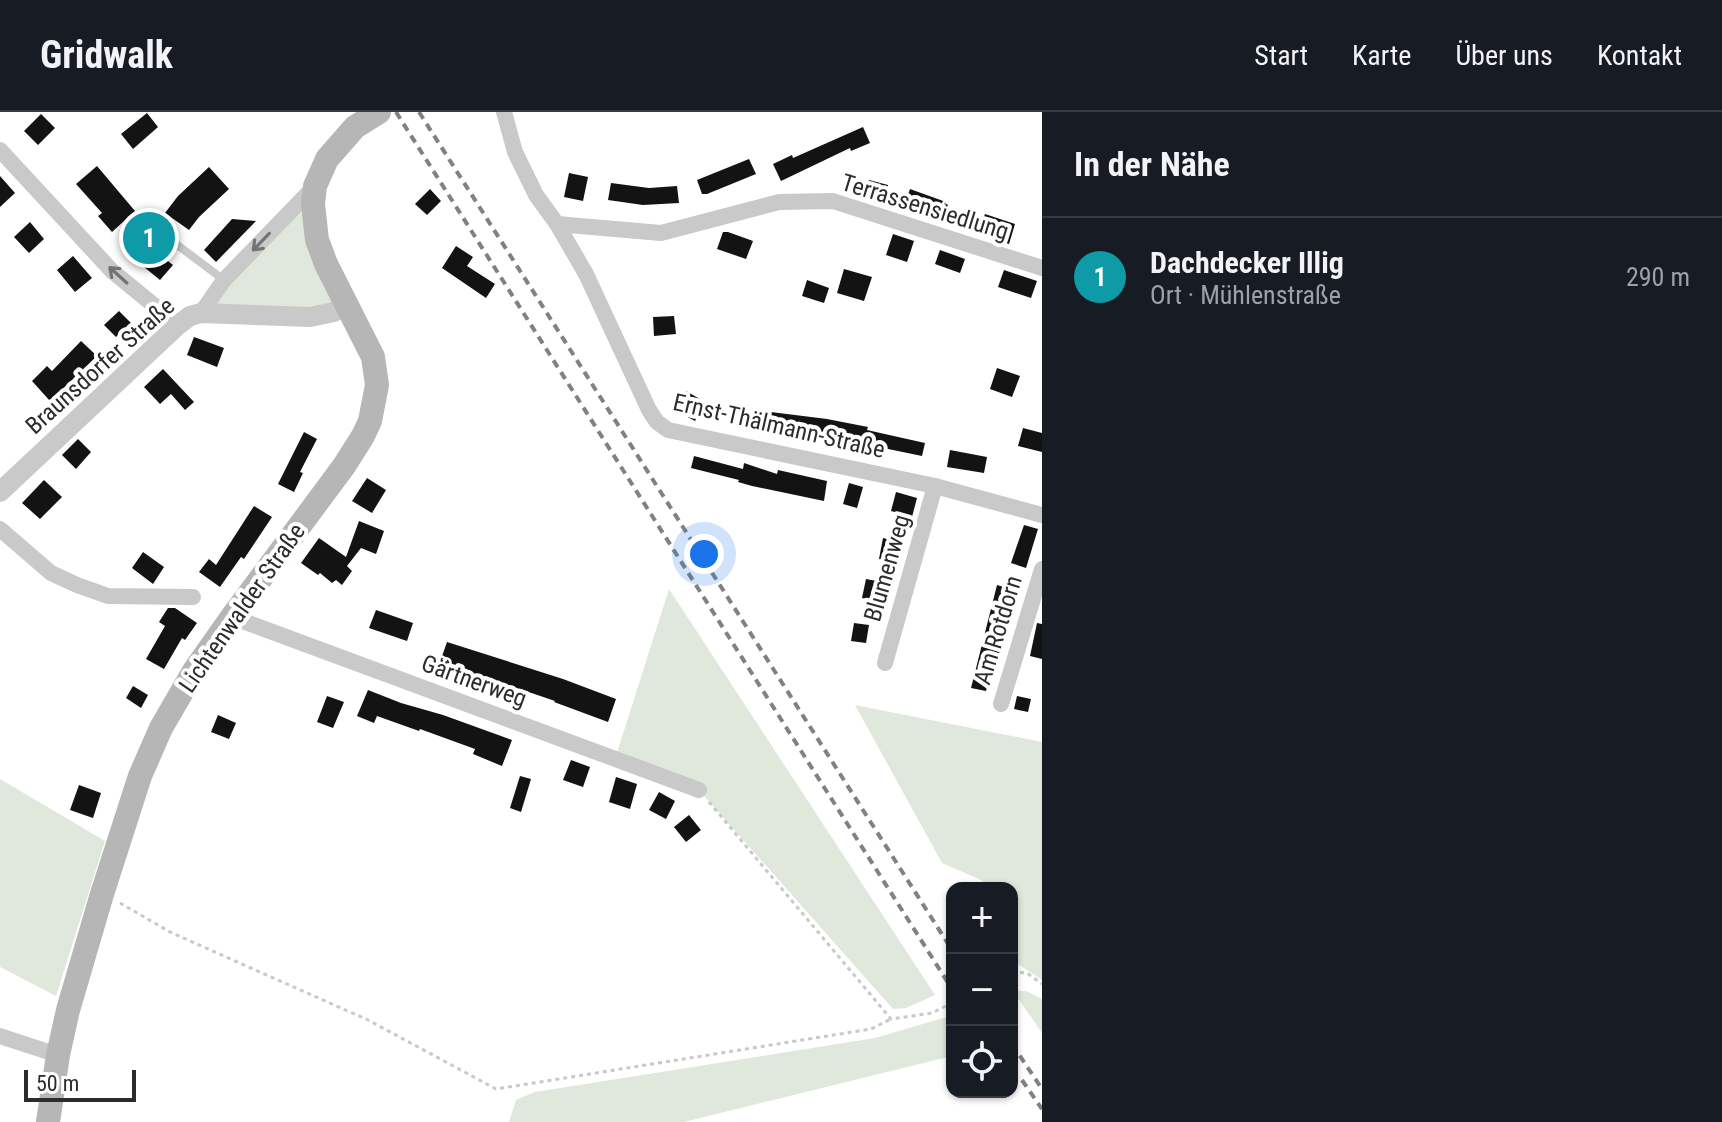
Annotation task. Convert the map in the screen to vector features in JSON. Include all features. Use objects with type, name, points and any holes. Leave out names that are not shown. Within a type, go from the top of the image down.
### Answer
[{"type":"main road","name":"Lichtenwalder Straße","points":[[48,1122],[68,1010],[140,776],[161,728],[194,671],[344,466],[370,421],[377,385],[373,357],[326,264],[317,240],[314,218],[315,186],[327,159],[360,119]]},
{"type":"street","name":"Ernst-Thälmann-Straße","points":[[504,112],[515,152],[536,195],[586,274],[657,422],[668,430],[935,486],[1042,515]]},
{"type":"street","points":[[0,150],[112,271],[178,325]]},
{"type":"street","name":"Braunsdorfer Straße","points":[[201,313],[224,280],[315,186]]},
{"type":"street","name":"Terrassensiedlung","points":[[557,224],[661,233],[779,202],[833,201],[1042,268]]},
{"type":"street","name":"Braunsdorfer Straße","points":[[0,492],[190,316],[201,313],[310,317],[334,312],[345,304]]},
{"type":"street","name":"Blumenweg","points":[[885,663],[935,486]]},
{"type":"street","points":[[0,529],[51,573],[108,596],[193,597]]},
{"type":"street","name":"Am Rotdorn","points":[[1001,704],[1042,569]]},
{"type":"street","name":"Gärtnerweg","points":[[232,617],[699,790]]},
{"type":"street","points":[[0,1036],[58,1055]]},
{"type":"lane","points":[[172,241],[224,280]]},
{"type":"path","points":[[699,790],[891,1019]]},
{"type":"path","points":[[102,894],[170,932],[368,1020],[496,1089],[871,1029],[891,1019],[932,1013],[946,1006]]},
{"type":"path","points":[[1018,972],[1027,973],[1042,984]]},
{"type":"shaded area","points":[[315,186],[334,312],[201,313]]},
{"type":"shaded area","points":[[669,589],[935,995],[906,1008],[893,1009],[699,790],[615,759]]},
{"type":"shaded area","points":[[855,705],[1042,742],[1042,980],[1018,964],[1018,882],[983,882],[942,863]]},
{"type":"shaded area","points":[[0,779],[105,841],[56,996],[0,967]]},
{"type":"shaded area","points":[[1018,991],[1026,991],[1042,999],[1042,1033],[1018,998]]},
{"type":"shaded area","points":[[946,1017],[946,1057],[684,1122],[509,1122],[516,1100],[535,1092],[875,1038]]},
{"type":"building","points":[[147,113],[158,127],[133,149],[121,134]]},
{"type":"building","points":[[41,114],[55,128],[38,145],[24,131]]},
{"type":"building","points":[[863,127],[870,143],[851,151],[850,148],[781,181],[773,164]]},
{"type":"building","points":[[749,159],[756,174],[702,194],[697,180]]},
{"type":"building","points":[[97,166],[135,211],[112,232],[98,216],[102,213],[76,184]]},
{"type":"building","points":[[209,167],[229,189],[189,230],[165,213]]},
{"type":"building","points":[[569,173],[588,177],[583,201],[564,197]]},
{"type":"building","points":[[0,176],[15,193],[0,207]]},
{"type":"building","points":[[869,180],[888,185],[883,205],[864,199]]},
{"type":"building","points":[[611,183],[649,188],[677,186],[679,203],[643,205],[608,200]]},
{"type":"building","points":[[430,189],[441,201],[427,215],[415,204]]},
{"type":"building","points":[[910,189],[946,202],[940,219],[904,206]]},
{"type":"building","points":[[985,214],[1015,224],[1009,244],[978,234]]},
{"type":"building","points":[[232,219],[256,221],[216,262],[204,250]]},
{"type":"building","points":[[154,221],[164,229],[150,247],[173,265],[160,280],[128,254]]},
{"type":"building","points":[[30,222],[44,239],[29,253],[14,237]]},
{"type":"building","points":[[723,232],[753,241],[746,259],[717,249]]},
{"type":"building","points":[[893,234],[914,241],[907,262],[886,255]]},
{"type":"building","points":[[456,246],[473,257],[467,266],[495,284],[486,298],[442,268]]},
{"type":"building","points":[[940,250],[965,259],[960,273],[935,264]]},
{"type":"building","points":[[73,256],[92,278],[75,292],[57,270]]},
{"type":"building","points":[[844,269],[872,277],[864,301],[837,293]]},
{"type":"building","points":[[1004,270],[1037,281],[1031,298],[998,287]]},
{"type":"building","points":[[807,280],[829,288],[824,303],[802,296]]},
{"type":"building","points":[[119,311],[131,323],[116,337],[104,325]]},
{"type":"building","points":[[674,316],[676,334],[654,336],[653,317]]},
{"type":"building","points":[[194,337],[224,348],[217,367],[187,355]]},
{"type":"building","points":[[81,341],[97,356],[50,401],[32,381],[47,366],[52,371]]},
{"type":"building","points":[[997,368],[1020,376],[1012,397],[990,389]]},
{"type":"building","points":[[163,369],[194,402],[185,410],[171,394],[160,404],[144,387]]},
{"type":"building","points":[[686,391],[705,402],[695,421],[675,410]]},
{"type":"building","points":[[771,412],[868,427],[867,430],[925,443],[922,456],[806,432],[806,435],[769,430]]},
{"type":"building","points":[[1023,428],[1042,433],[1042,452],[1018,446]]},
{"type":"building","points":[[304,432],[317,439],[300,472],[303,473],[294,492],[278,484]]},
{"type":"building","points":[[78,439],[91,452],[76,469],[62,455]]},
{"type":"building","points":[[950,450],[987,457],[984,473],[947,467]]},
{"type":"building","points":[[694,456],[743,469],[744,463],[777,474],[778,470],[827,481],[824,501],[752,486],[691,468]]},
{"type":"building","points":[[367,478],[386,490],[372,513],[352,501]]},
{"type":"building","points":[[44,480],[62,497],[40,519],[22,503]]},
{"type":"building","points":[[849,483],[863,487],[857,508],[843,504]]},
{"type":"building","points":[[896,492],[917,498],[912,517],[891,511]]},
{"type":"building","points":[[254,506],[272,517],[244,559],[241,557],[220,587],[199,572],[209,559],[216,565]]},
{"type":"building","points":[[359,521],[384,531],[376,554],[361,548],[347,566],[352,571],[342,585],[336,580],[332,583],[301,563],[319,538],[346,557]]},
{"type":"building","points":[[1024,525],[1038,529],[1026,568],[1011,563]]},
{"type":"building","points":[[883,538],[898,542],[894,562],[879,559]]},
{"type":"building","points":[[143,552],[164,567],[153,584],[132,568]]},
{"type":"building","points":[[866,579],[882,582],[878,601],[862,598]]},
{"type":"building","points":[[997,585],[1017,591],[999,654],[994,653],[986,691],[971,688]]},
{"type":"building","points":[[168,608],[175,608],[197,623],[185,640],[182,638],[164,669],[146,659],[165,626],[159,622]]},
{"type":"building","points":[[376,610],[413,623],[407,641],[369,628]]},
{"type":"building","points":[[854,623],[869,625],[866,643],[851,641]]},
{"type":"building","points":[[1037,623],[1042,624],[1042,659],[1030,656]]},
{"type":"building","points":[[447,642],[616,699],[608,722],[440,662]]},
{"type":"building","points":[[133,686],[148,695],[141,708],[126,698]]},
{"type":"building","points":[[368,690],[512,740],[502,766],[473,754],[475,749],[420,729],[377,716],[374,723],[357,716]]},
{"type":"building","points":[[327,696],[344,702],[333,728],[317,722]]},
{"type":"building","points":[[1017,696],[1031,699],[1028,712],[1014,709]]},
{"type":"building","points":[[218,715],[236,723],[229,739],[211,732]]},
{"type":"building","points":[[571,760],[590,767],[583,787],[563,780]]},
{"type":"building","points":[[520,776],[531,779],[521,812],[510,808]]},
{"type":"building","points":[[616,777],[637,784],[630,809],[609,802]]},
{"type":"building","points":[[79,785],[101,793],[93,818],[70,810]]},
{"type":"building","points":[[659,792],[675,801],[666,819],[649,810]]},
{"type":"building","points":[[689,815],[701,830],[686,842],[674,827]]},
{"type":"railway","points":[[396,112],[946,980]]},
{"type":"railway","points":[[419,112],[946,941]]},
{"type":"railway","points":[[1018,1053],[1042,1089]]},
{"type":"railway","points":[[1022,1080],[1042,1109]]},
{"type":"place","name":"Dachdecker Illig","points":[[149,238]]}]
